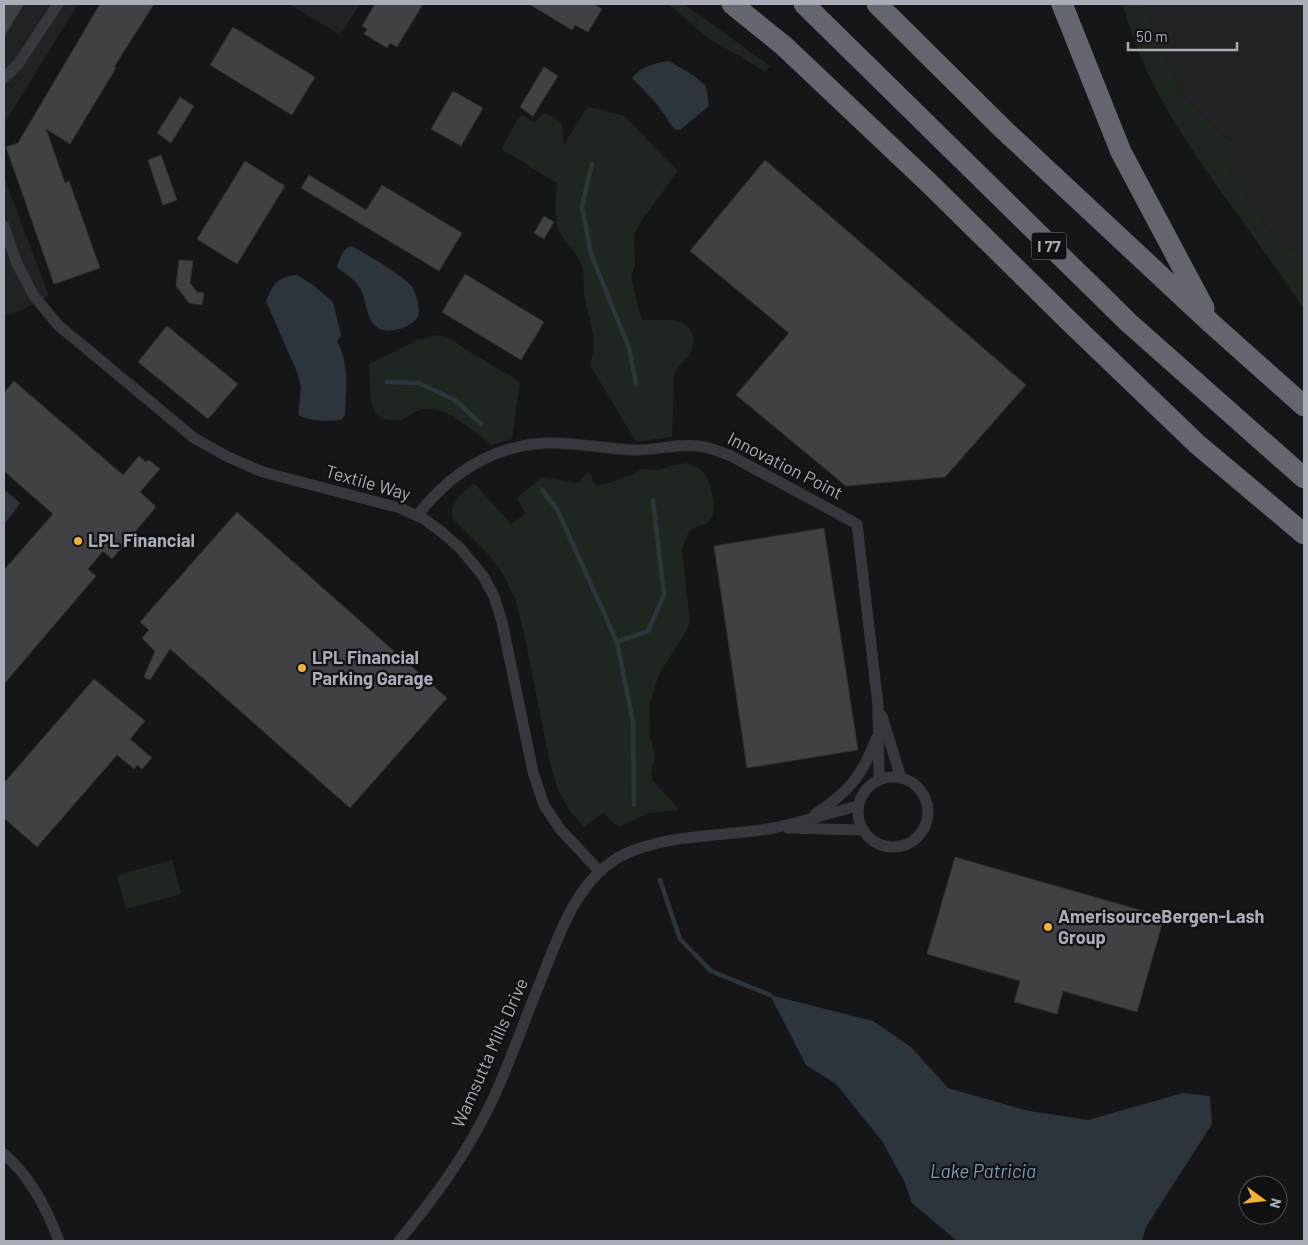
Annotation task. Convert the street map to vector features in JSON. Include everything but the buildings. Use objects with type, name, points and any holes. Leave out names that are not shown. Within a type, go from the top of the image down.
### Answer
[{"type":"highway","points":[[732,4],[784,46],[1197,444],[1304,534]]},
{"type":"highway","name":"I 77","points":[[804,4],[1122,317],[1304,478]]},
{"type":"highway","points":[[877,4],[1004,129],[1212,324],[1304,406]]},
{"type":"highway","points":[[1062,4],[1121,152],[1212,324]]},
{"type":"street","points":[[4,78],[19,63],[58,4]]},
{"type":"street","name":"Textile Way","points":[[4,226],[18,264],[34,296],[58,325],[194,438],[228,457],[263,472],[400,508],[417,516],[443,533],[461,549],[484,576],[494,596],[502,622],[533,772],[544,804],[560,829],[600,872]]},
{"type":"street","name":"Innovation Point","points":[[417,516],[446,484],[461,472],[498,452],[547,443],[634,450],[684,446],[698,446],[714,450],[763,472],[857,524],[878,705],[879,780]]},
{"type":"street","name":"Innovation Point","points":[[878,705],[901,778]]},
{"type":"street","points":[[808,819],[852,786],[869,758],[878,733]]},
{"type":"street","points":[[895,776],[901,778],[915,785],[923,793],[928,815],[925,826],[919,836],[910,843],[898,847],[886,847],[875,843],[865,835],[859,825],[857,813],[859,800],[873,782],[895,776]]},
{"type":"street","points":[[600,872],[624,855],[648,846],[669,841],[773,828],[858,806]]},
{"type":"street","points":[[773,828],[862,830]]},
{"type":"street","name":"Wamsutta Mills Drive","points":[[399,1241],[431,1202],[476,1132],[491,1102],[567,917],[588,885],[600,872]]},
{"type":"street","points":[[4,1154],[23,1173],[41,1201],[53,1224],[59,1241]]},
{"type":"shaded area","points":[[4,4],[78,4],[4,124]]},
{"type":"shaded area","points":[[289,4],[360,4],[340,35]]},
{"type":"shaded area","points":[[668,4],[684,4],[770,66],[765,72],[709,39]]},
{"type":"shaded area","points":[[1123,4],[1144,4],[1152,31],[1183,95],[1222,135],[1236,144],[1223,161],[1266,227],[1304,260],[1304,309],[1180,131],[1152,82],[1131,31]]},
{"type":"shaded area","points":[[1144,4],[1304,4],[1304,260],[1266,227],[1223,161],[1236,144],[1222,135],[1183,95],[1152,31]]},
{"type":"shaded area","points":[[590,107],[624,116],[678,171],[634,234],[635,266],[631,276],[642,320],[677,321],[688,327],[693,335],[691,351],[674,376],[672,437],[636,442],[590,365],[593,336],[584,293],[583,270],[579,259],[563,239],[558,229],[556,209],[557,183],[501,149],[521,114],[535,121],[544,113],[560,122],[563,128],[563,146],[586,109]]},
{"type":"shaded area","points":[[4,177],[49,296],[20,311],[4,316]]},
{"type":"shaded area","points":[[436,335],[451,340],[520,382],[512,439],[492,445],[462,422],[437,410],[421,410],[401,420],[382,418],[376,413],[371,398],[369,364],[418,340]]},
{"type":"shaded area","points":[[687,463],[700,470],[706,476],[712,492],[714,506],[712,517],[708,522],[691,530],[684,543],[682,551],[690,622],[686,632],[659,674],[650,703],[649,733],[655,756],[651,774],[652,780],[680,810],[648,813],[619,827],[603,813],[584,827],[570,811],[559,792],[550,764],[516,601],[504,576],[488,554],[453,519],[453,508],[457,499],[474,483],[511,524],[526,514],[517,498],[542,477],[579,483],[585,474],[591,473],[593,482],[599,486],[632,475],[641,469],[659,470]]},
{"type":"shaded area","points":[[172,860],[181,894],[126,909],[117,875]]},
{"type":"water","points":[[669,61],[693,75],[706,86],[709,106],[680,130],[674,129],[657,104],[632,78],[644,68]]},
{"type":"water","points":[[351,246],[393,271],[412,287],[419,309],[416,320],[400,329],[388,331],[378,328],[374,324],[370,319],[363,295],[357,284],[337,267],[344,252]]},
{"type":"water","points":[[297,275],[313,285],[333,302],[341,335],[337,341],[346,368],[345,415],[341,420],[313,420],[298,415],[301,387],[297,372],[266,301],[277,282],[285,277]]},
{"type":"water","points":[[4,489],[20,503],[4,523]]},
{"type":"water","name":"Lake Patricia","points":[[770,995],[873,1021],[911,1047],[948,1088],[1029,1111],[1088,1120],[1183,1093],[1210,1096],[1212,1124],[1146,1227],[1142,1241],[957,1241],[912,1203],[904,1181],[882,1141],[836,1084],[806,1065]]},
{"type":"waterway","points":[[592,164],[582,206],[591,254],[629,348],[636,384]]},
{"type":"waterway","points":[[387,382],[419,383],[455,400],[481,424]]},
{"type":"waterway","points":[[542,490],[557,509],[617,642],[633,722],[634,805]]},
{"type":"waterway","points":[[617,642],[648,631],[664,595],[653,500]]},
{"type":"waterway","points":[[660,880],[680,939],[711,971],[770,995]]},
{"type":"place","name":"LPL Financial","points":[[78,541]]},
{"type":"place","name":"LPL Financial Parking Garage","points":[[302,668]]},
{"type":"place","name":"AmerisourceBergen-Lash Group","points":[[1048,927]]}]
